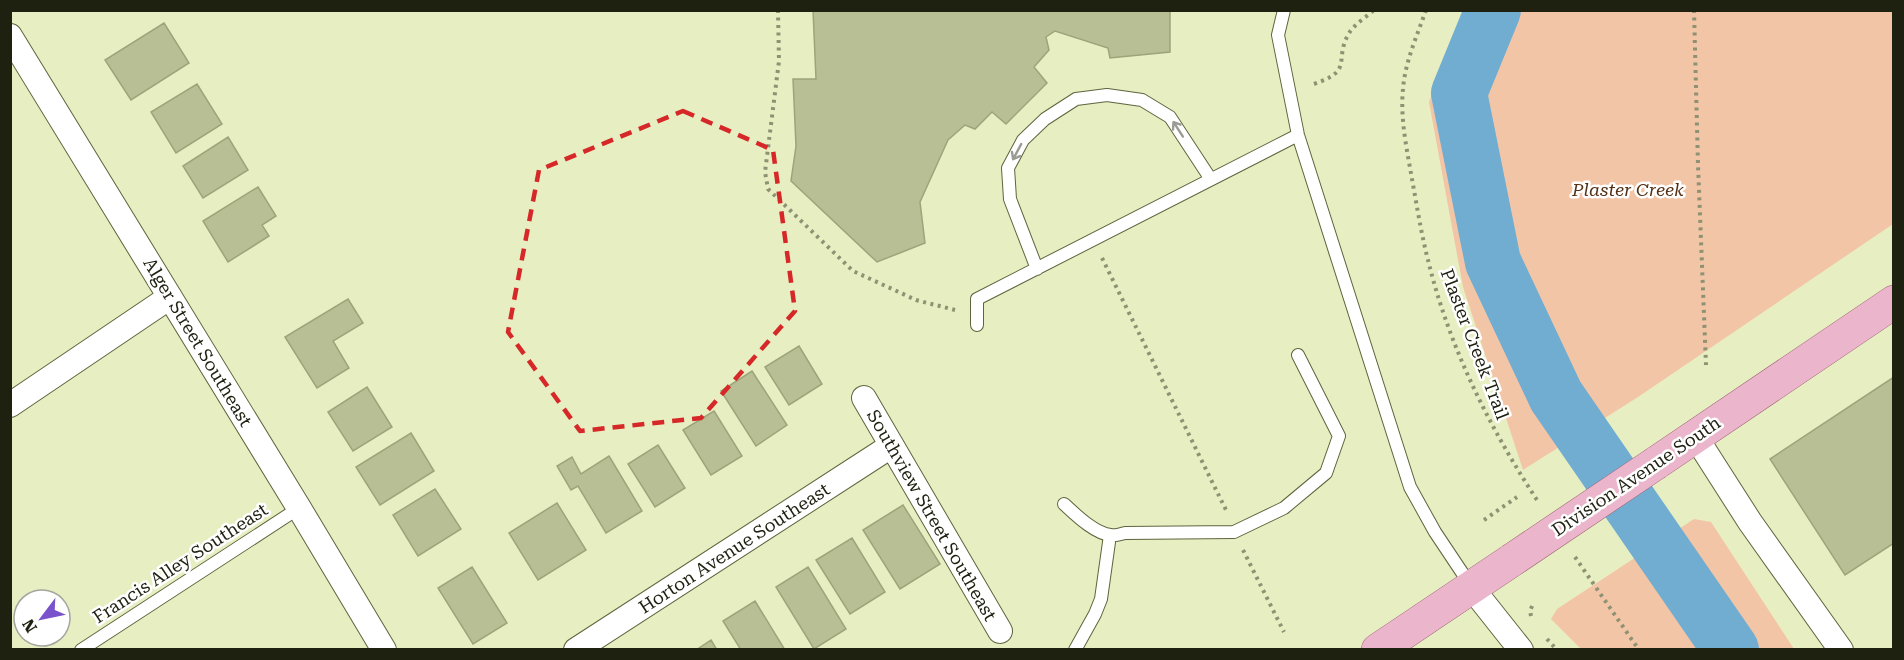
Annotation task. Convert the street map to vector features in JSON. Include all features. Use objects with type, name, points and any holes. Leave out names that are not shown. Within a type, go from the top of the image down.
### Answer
[{"type":"main road","name":"Division Avenue South","points":[[1378,650],[1893,302]]},
{"type":"street","name":"Alger Street Southeast","points":[[10,36],[384,650]]},
{"type":"street","points":[[10,405],[170,297]]},
{"type":"street","name":"Southview Street Southeast","points":[[864,398],[1000,631]]},
{"type":"street","points":[[1695,436],[1750,522],[1841,650]]},
{"type":"street","name":"Horton Avenue Southeast","points":[[576,650],[891,446]]},
{"type":"street","points":[[1471,587],[1521,650]]},
{"type":"lane","points":[[1284,10],[1278,35],[1298,135],[1410,487],[1435,532],[1471,587]]},
{"type":"lane","points":[[1037,269],[1010,199],[1008,168],[1023,140],[1045,119],[1076,99],[1107,95],[1142,100],[1170,117],[1210,178]]},
{"type":"lane","points":[[977,321],[977,299],[1298,135]]},
{"type":"lane","points":[[1064,504],[1077,517],[1110,536],[1125,533],[1234,532],[1284,508],[1326,473],[1339,436],[1298,355]]},
{"type":"lane","name":"Francis Alley Southeast","points":[[81,650],[299,508]]},
{"type":"lane","points":[[1075,650],[1101,599],[1110,536]]},
{"type":"path","points":[[777,10],[779,61],[765,172],[768,189],[853,271],[916,300],[977,321]]},
{"type":"path","points":[[1314,84],[1334,76],[1339,71],[1349,34],[1374,10]]},
{"type":"path","name":"Plaster Creek Trail","points":[[1426,10],[1409,56],[1403,89],[1403,125],[1428,260],[1441,305],[1484,412],[1517,471],[1542,508]]},
{"type":"path","points":[[1694,10],[1706,365]]},
{"type":"path","points":[[1100,253],[1229,515]]},
{"type":"path","points":[[1484,520],[1517,497]]},
{"type":"path","points":[[1241,546],[1284,632]]},
{"type":"path","points":[[1573,554],[1639,650]]},
{"type":"highlighted area","points":[[683,111],[773,150],[795,311],[701,418],[580,431],[508,332],[539,170]]},
{"type":"green space","name":"Plaster Creek","points":[[1465,11],[1893,11],[1893,224],[1638,397],[1523,470],[1463,287],[1429,102]]},
{"type":"green space","points":[[1694,519],[1711,522],[1794,649],[1581,649],[1551,619],[1557,609]]},
{"type":"building","points":[[813,10],[1170,10],[1170,52],[1110,58],[1108,48],[1055,31],[1046,37],[1049,50],[1034,67],[1047,83],[1006,124],[992,112],[975,129],[965,125],[948,140],[920,202],[925,243],[877,262],[791,181],[796,146],[793,79],[816,79]]},
{"type":"building","points":[[164,23],[189,63],[131,100],[105,60]]},
{"type":"building","points":[[197,84],[222,124],[176,153],[151,112]]},
{"type":"building","points":[[228,137],[248,170],[203,198],[183,166]]},
{"type":"building","points":[[258,187],[276,216],[262,225],[269,236],[228,262],[203,221]]},
{"type":"building","points":[[348,299],[363,323],[333,341],[349,368],[317,388],[285,337]]},
{"type":"building","points":[[799,346],[822,384],[789,405],[765,367]]},
{"type":"building","points":[[752,371],[787,425],[756,446],[721,391]]},
{"type":"building","points":[[1894,377],[1894,543],[1845,575],[1770,459]]},
{"type":"building","points":[[367,387],[392,427],[353,451],[328,412]]},
{"type":"building","points":[[714,411],[742,456],[711,475],[683,430]]},
{"type":"building","points":[[411,433],[434,471],[380,505],[356,467]]},
{"type":"building","points":[[658,445],[685,488],[655,507],[628,464]]},
{"type":"building","points":[[609,456],[642,511],[606,533],[578,486],[571,490],[557,466],[572,457],[581,474]]},
{"type":"building","points":[[435,489],[461,529],[418,556],[393,515]]},
{"type":"building","points":[[557,503],[586,550],[538,580],[509,533]]},
{"type":"building","points":[[903,505],[940,564],[900,589],[863,530]]},
{"type":"building","points":[[852,538],[885,592],[850,614],[816,560]]},
{"type":"building","points":[[472,567],[507,623],[473,644],[438,588]]},
{"type":"building","points":[[808,567],[846,629],[814,649],[776,587]]},
{"type":"building","points":[[755,601],[785,650],[741,650],[723,621]]},
{"type":"building","points":[[711,640],[717,650],[696,650]]},
{"type":"waterway","name":"Plaster Creek","points":[[1493,10],[1459,93],[1493,262],[1556,396],[1731,650]]}]
